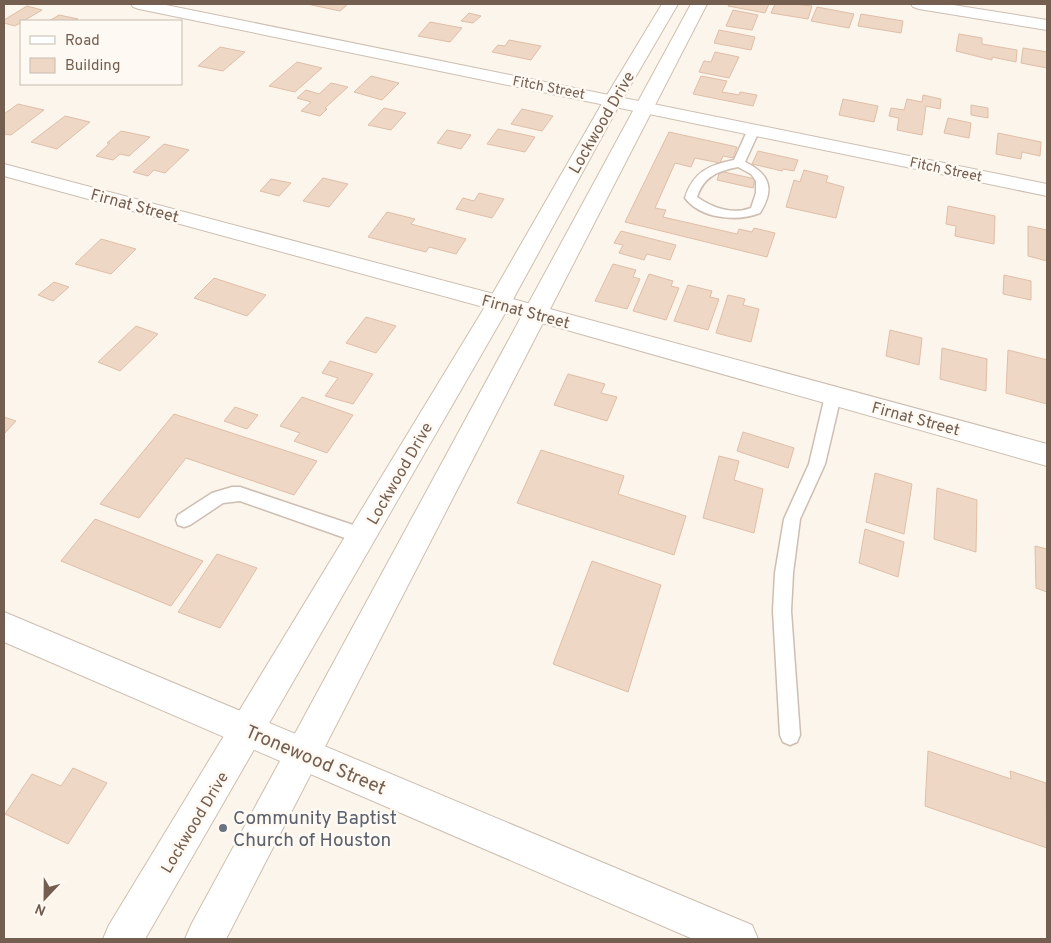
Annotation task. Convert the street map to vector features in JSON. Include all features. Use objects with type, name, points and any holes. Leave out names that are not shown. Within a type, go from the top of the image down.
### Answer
[{"type":"street","name":"Fitch Street","points":[[139,4],[1047,190]]},
{"type":"street","name":"Lockwood Drive","points":[[124,939],[499,303],[613,100],[670,4]]},
{"type":"street","name":"Lockwood Drive","points":[[205,939],[699,4]]},
{"type":"street","points":[[919,4],[1047,25]]},
{"type":"street","name":"Firnat Street","points":[[4,170],[499,303],[1047,455]]},
{"type":"street","name":"Tronewood Street","points":[[4,627],[738,939]]},
{"type":"lane","points":[[739,163],[754,129]]},
{"type":"lane","points":[[739,163],[756,171],[762,179],[764,189],[756,210],[748,214],[725,213],[701,207],[691,198],[694,184],[710,169],[739,163]]},
{"type":"lane","points":[[790,735],[782,611],[784,573],[792,518],[817,464],[833,396]]},
{"type":"lane","points":[[184,520],[221,496],[230,493],[240,494],[362,536]]},
{"type":"building","points":[[307,4],[348,4],[340,11]]},
{"type":"building","points":[[729,4],[769,4],[765,13],[728,6]]},
{"type":"building","points":[[775,4],[812,6],[808,19],[771,13]]},
{"type":"building","points":[[27,6],[42,10],[25,20],[20,20],[20,23],[15,26],[4,23],[4,20]]},
{"type":"building","points":[[817,7],[854,14],[849,28],[811,21]]},
{"type":"building","points":[[733,10],[758,15],[752,30],[726,26]]},
{"type":"building","points":[[469,13],[481,16],[473,23],[461,21]]},
{"type":"building","points":[[861,14],[903,21],[901,33],[858,26]]},
{"type":"building","points":[[59,15],[78,19],[76,20],[51,20]]},
{"type":"building","points":[[430,22],[462,28],[450,42],[418,36]]},
{"type":"building","points":[[719,30],[755,37],[751,50],[714,43]]},
{"type":"building","points":[[959,34],[982,38],[982,44],[1017,50],[1016,62],[992,57],[992,60],[956,51]]},
{"type":"building","points":[[509,40],[541,46],[531,60],[492,52],[498,45],[505,46]]},
{"type":"building","points":[[220,47],[245,52],[223,71],[198,66]]},
{"type":"building","points":[[1023,48],[1047,52],[1047,68],[1021,63]]},
{"type":"building","points":[[715,52],[739,57],[729,78],[699,72],[704,61],[711,62]]},
{"type":"building","points":[[297,62],[322,68],[295,92],[269,86]]},
{"type":"building","points":[[371,76],[399,83],[382,100],[354,92]]},
{"type":"building","points":[[701,76],[727,81],[722,92],[739,95],[740,92],[757,95],[753,106],[693,94]]},
{"type":"building","points":[[331,83],[348,87],[325,108],[327,109],[320,116],[301,111],[311,102],[297,98],[306,90],[319,94]]},
{"type":"building","points":[[923,95],[941,99],[940,109],[926,106],[922,135],[897,130],[899,118],[889,116],[891,108],[904,110],[907,99],[922,102]]},
{"type":"building","points":[[843,99],[878,106],[874,122],[839,115]]},
{"type":"building","points":[[18,104],[44,110],[11,135],[4,134],[4,114]]},
{"type":"building","points":[[971,105],[988,108],[988,118],[971,115]]},
{"type":"building","points":[[384,108],[406,113],[391,130],[368,125]]},
{"type":"building","points":[[522,109],[553,116],[542,131],[511,124]]},
{"type":"building","points":[[65,116],[90,122],[57,149],[31,142]]},
{"type":"building","points":[[948,118],[971,123],[969,138],[944,133]]},
{"type":"building","points":[[498,129],[535,137],[525,152],[487,144]]},
{"type":"building","points":[[447,130],[471,135],[461,149],[437,143]]},
{"type":"building","points":[[121,131],[150,137],[129,156],[120,154],[113,160],[96,156],[110,143],[107,143]]},
{"type":"building","points":[[669,132],[737,147],[733,158],[723,156],[720,163],[695,158],[691,167],[675,163],[655,208],[666,210],[663,217],[737,234],[739,229],[752,232],[754,228],[775,233],[767,257],[625,222]]},
{"type":"building","points":[[998,133],[1041,142],[1040,156],[1022,152],[1021,159],[996,154]]},
{"type":"building","points":[[164,144],[189,150],[165,173],[154,170],[148,176],[133,172]]},
{"type":"building","points":[[758,151],[798,160],[794,171],[783,169],[782,171],[752,164]]},
{"type":"building","points":[[804,170],[828,176],[826,182],[844,187],[836,218],[786,207],[794,180],[800,182]]},
{"type":"building","points":[[720,171],[755,179],[753,188],[717,180]]},
{"type":"building","points":[[323,178],[348,184],[329,207],[303,201]]},
{"type":"building","points":[[271,179],[291,183],[279,196],[260,191]]},
{"type":"building","points":[[479,193],[504,199],[492,218],[456,209],[463,198],[474,201]]},
{"type":"building","points":[[948,206],[995,216],[994,244],[955,236],[956,226],[946,224]]},
{"type":"building","points":[[387,212],[415,219],[411,224],[466,239],[456,254],[429,247],[426,252],[368,237]]},
{"type":"building","points":[[1028,226],[1047,230],[1047,261],[1028,256]]},
{"type":"building","points":[[621,231],[676,245],[670,260],[647,254],[644,260],[619,253],[623,245],[614,243]]},
{"type":"building","points":[[101,239],[136,249],[111,274],[75,264]]},
{"type":"building","points":[[613,264],[636,270],[633,277],[640,279],[627,309],[595,301]]},
{"type":"building","points":[[649,274],[673,281],[671,286],[679,288],[666,320],[633,311]]},
{"type":"building","points":[[1004,275],[1031,281],[1031,300],[1003,294]]},
{"type":"building","points":[[214,278],[266,295],[247,316],[194,298]]},
{"type":"building","points":[[54,282],[69,287],[53,301],[38,295]]},
{"type":"building","points":[[688,285],[712,291],[710,297],[719,299],[708,330],[674,321]]},
{"type":"building","points":[[728,295],[745,299],[743,305],[759,309],[751,342],[716,333]]},
{"type":"building","points":[[366,317],[396,326],[376,353],[346,343]]},
{"type":"building","points":[[136,326],[158,334],[120,371],[98,362]]},
{"type":"building","points":[[890,330],[922,338],[919,365],[886,356]]},
{"type":"building","points":[[942,348],[987,359],[986,391],[940,379]]},
{"type":"building","points":[[1008,350],[1047,360],[1047,404],[1006,393]]},
{"type":"building","points":[[330,361],[373,374],[353,404],[325,396],[338,378],[322,373]]},
{"type":"building","points":[[568,374],[605,384],[601,393],[617,397],[607,421],[554,405]]},
{"type":"building","points":[[302,397],[353,415],[327,453],[294,441],[300,433],[280,426]]},
{"type":"building","points":[[235,407],[258,415],[247,429],[224,421]]},
{"type":"building","points":[[174,414],[317,461],[294,495],[186,458],[139,518],[100,504]]},
{"type":"building","points":[[4,417],[16,421],[4,434]]},
{"type":"building","points":[[743,432],[794,448],[788,468],[737,451]]},
{"type":"building","points":[[541,450],[624,476],[618,494],[686,516],[674,555],[517,503]]},
{"type":"building","points":[[719,456],[739,461],[734,480],[763,489],[754,533],[703,518]]},
{"type":"building","points":[[875,473],[912,484],[904,534],[866,522]]},
{"type":"building","points":[[937,488],[977,500],[976,552],[934,539]]},
{"type":"building","points":[[95,519],[203,561],[171,606],[61,561]]},
{"type":"building","points":[[865,529],[904,542],[898,577],[859,563]]},
{"type":"building","points":[[1035,546],[1047,549],[1047,592],[1036,588]]},
{"type":"building","points":[[217,554],[257,568],[220,628],[178,612]]},
{"type":"building","points":[[592,561],[661,585],[628,692],[553,664]]},
{"type":"building","points":[[928,751],[1011,779],[1010,771],[1046,783],[1047,848],[925,806]]},
{"type":"building","points":[[73,768],[107,783],[68,844],[5,814],[32,774],[61,786]]},
{"type":"place","name":"Community Baptist Church of Houston","points":[[223,828]]}]
